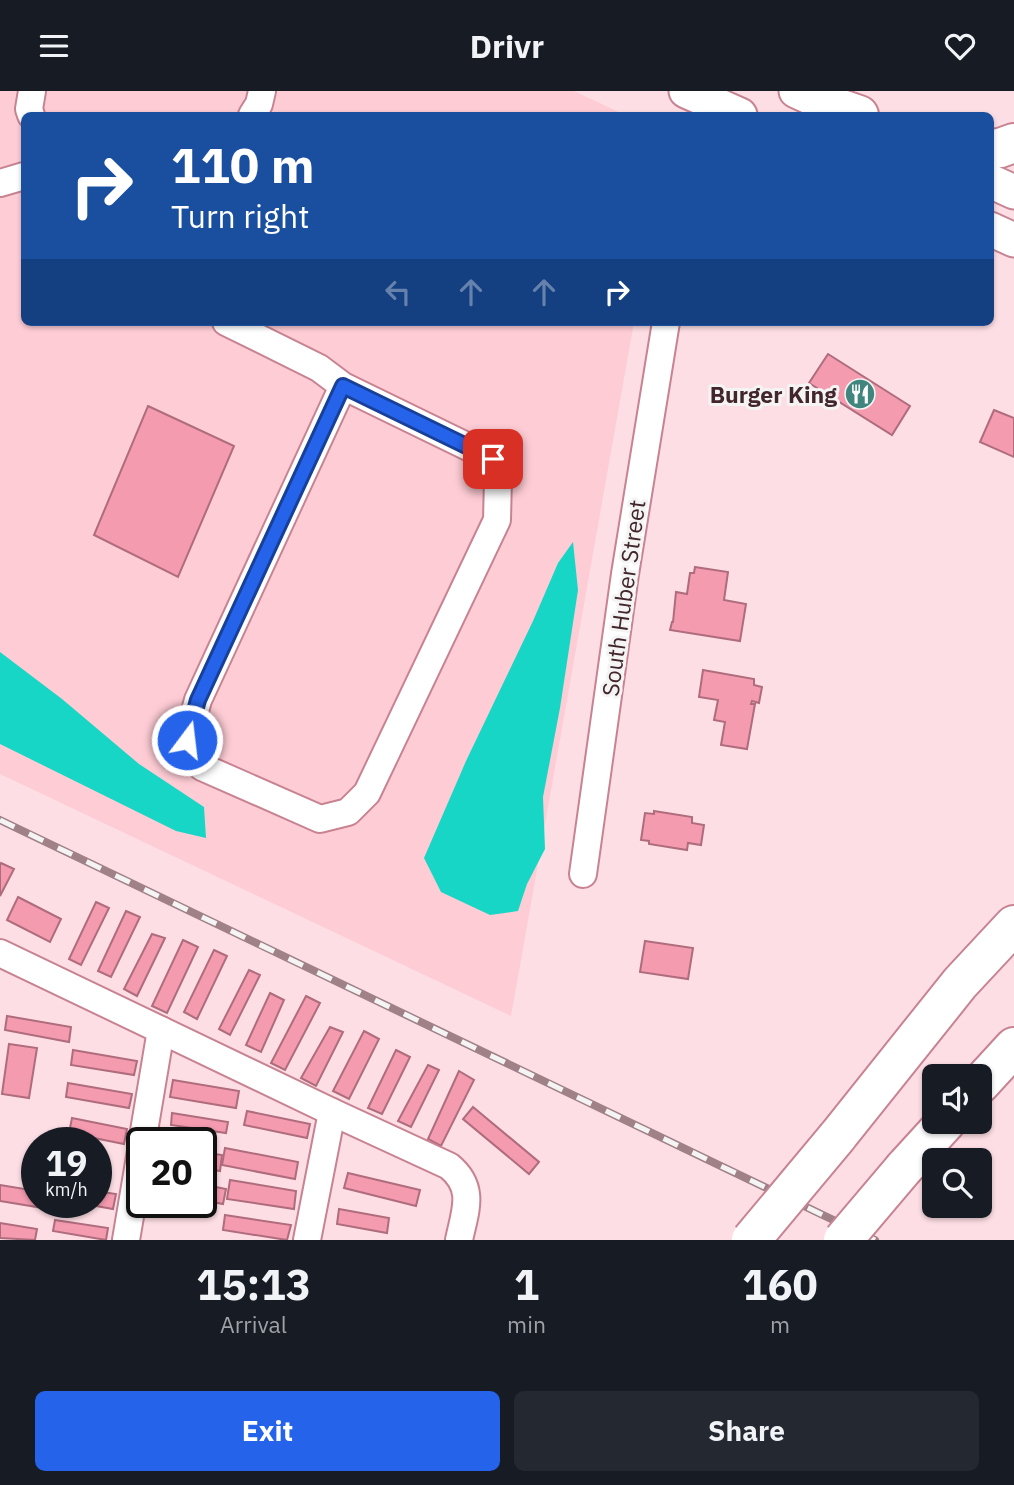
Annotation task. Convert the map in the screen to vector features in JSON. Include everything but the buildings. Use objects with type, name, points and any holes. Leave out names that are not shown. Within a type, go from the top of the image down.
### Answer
[{"type":"highway","points":[[822,103],[850,112]]},
{"type":"highway","points":[[994,149],[1014,143]]},
{"type":"highway","points":[[960,983],[1014,901]]},
{"type":"highway","points":[[751,1240],[960,983],[1014,925]]},
{"type":"highway","points":[[992,1071],[1014,1047]]},
{"type":"highway","points":[[843,1240],[935,1134]]},
{"type":"main road","points":[[695,102],[730,112]]},
{"type":"main road","points":[[994,183],[1014,192]]},
{"type":"main road","points":[[994,231],[1014,240]]},
{"type":"street","points":[[30,112],[32,91]]},
{"type":"street","points":[[254,112],[262,91]]},
{"type":"street","points":[[0,183],[21,177]]},
{"type":"street","points":[[234,326],[319,369],[343,386],[493,459],[498,478],[497,520],[367,793],[348,812],[320,819],[202,767],[187,740],[198,700],[343,386]]},
{"type":"street","name":"South Huber Street","points":[[583,874],[625,573],[665,326]]},
{"type":"street","points":[[0,953],[449,1166],[460,1175],[467,1196],[459,1240]]},
{"type":"street","points":[[145,1127],[161,1030]]},
{"type":"street","points":[[307,1240],[332,1112]]},
{"type":"street","points":[[126,1240],[130,1218]]},
{"type":"shaded area","points":[[0,91],[574,91],[619,112],[21,112],[21,326],[633,326],[511,1016],[0,774]]},
{"type":"water","points":[[573,542],[578,590],[543,797],[545,849],[527,884],[518,911],[490,915],[441,892],[424,858],[558,563]]},
{"type":"water","points":[[0,652],[62,699],[139,764],[204,807],[206,838],[176,831],[0,744]]},
{"type":"railway","points":[[0,820],[875,1240]]},
{"type":"place","name":"Burger King","points":[[860,394]]},
{"type":"route","points":[[187,740],[198,700],[343,386],[493,459]]}]
